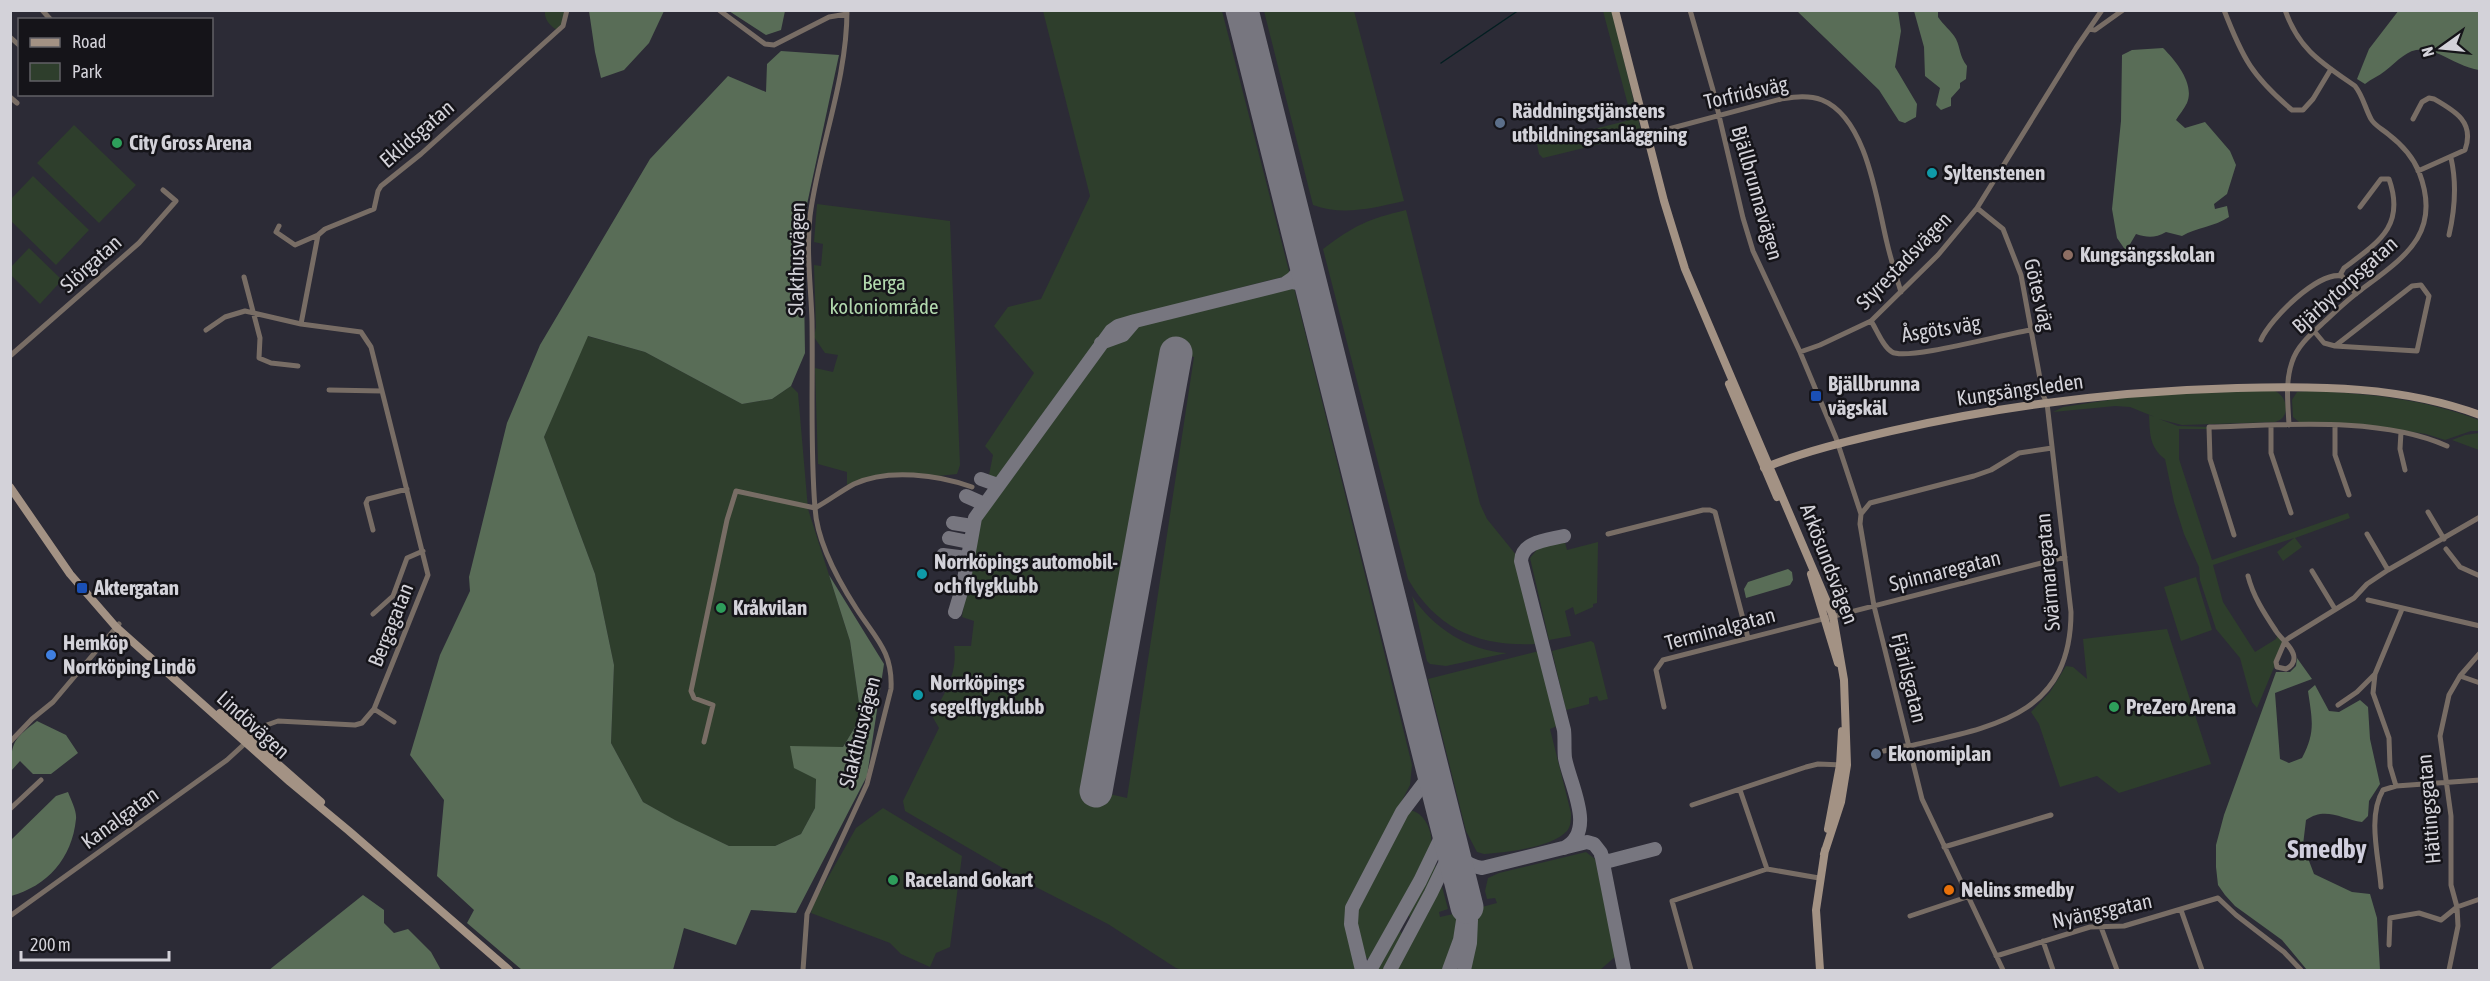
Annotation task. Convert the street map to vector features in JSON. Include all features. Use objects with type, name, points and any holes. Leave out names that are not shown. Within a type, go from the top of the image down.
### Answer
[{"type":"main road","name":"Arkösundsvägen","points":[[1616,10],[1646,135],[1674,236],[1712,335],[1830,617],[1844,680],[1844,765],[1841,802],[1824,854],[1819,878],[1816,922],[1820,970]]},
{"type":"main road","name":"Kungsängsleden","points":[[1767,467],[1839,444],[1948,419],[2047,403],[2152,391],[2288,387],[2390,392],[2426,398],[2480,415]]},
{"type":"main road","name":"Lindövägen","points":[[10,487],[85,592],[118,626],[509,970]]},
{"type":"street","name":"Eklidsgatan","points":[[279,226],[276,232],[295,245],[318,235],[325,229],[374,209],[381,186],[421,154],[563,26],[567,10]]},
{"type":"street","name":"Slakthusvägen","points":[[719,10],[765,44],[774,45],[822,20],[847,12],[846,40],[836,99],[810,219],[811,420],[815,508],[817,526],[826,550],[848,596],[883,645],[892,675],[891,689],[867,784],[807,914],[803,970]]},
{"type":"street","name":"Bjällbrunnavägen","points":[[1690,10],[1753,251],[1800,352],[1839,444]]},
{"type":"street","name":"Styrestadsvägen","points":[[1800,352],[1872,321],[1938,255],[1977,208],[2102,10]]},
{"type":"street","points":[[2089,29],[2095,30],[2123,10]]},
{"type":"street","points":[[2224,10],[2244,58],[2256,77],[2292,110],[2303,110],[2313,99],[2331,69]]},
{"type":"street","name":"Bjärbytorpsgatan","points":[[2285,10],[2301,43],[2310,54],[2355,86],[2361,93],[2373,122],[2401,145],[2418,171],[2425,198],[2425,213],[2416,244],[2403,258],[2356,294],[2303,342],[2292,360],[2288,387]]},
{"type":"street","name":"Torfridsväg","points":[[1646,135],[1780,99],[1803,96],[1822,100],[1839,111],[1869,166],[1901,292]]},
{"type":"street","points":[[10,97],[16,103]]},
{"type":"street","points":[[2413,119],[2422,102],[2429,98],[2461,116],[2468,136],[2465,150],[2418,171]]},
{"type":"street","points":[[2449,235],[2455,208],[2451,158]]},
{"type":"street","points":[[2340,275],[2343,268],[2388,232],[2393,218],[2394,201],[2389,179],[2381,179],[2360,207]]},
{"type":"street","name":"Slörgatan","points":[[10,356],[139,243],[176,201],[163,190]]},
{"type":"street","name":"Götes väg","points":[[1977,208],[2003,229],[2020,275],[2043,395],[2047,403]]},
{"type":"street","points":[[206,330],[235,313],[254,313],[301,324],[318,235]]},
{"type":"street","points":[[2340,275],[2356,294]]},
{"type":"street","points":[[2261,340],[2266,329],[2296,298],[2328,278],[2340,275]]},
{"type":"street","points":[[244,277],[260,338],[259,358],[271,363],[298,366]]},
{"type":"street","points":[[2314,331],[2324,343],[2335,346],[2417,351],[2429,296],[2427,292],[2421,285],[2412,286],[2335,346]]},
{"type":"street","name":"Åsgöts väg","points":[[1872,321],[1888,348],[1899,354],[1921,352],[2031,330]]},
{"type":"street","name":"Bergagatan","points":[[301,324],[361,332],[371,347],[428,575],[374,709]]},
{"type":"street","points":[[2288,387],[2289,425]]},
{"type":"street","points":[[329,390],[382,391]]},
{"type":"street","name":"Svärmaregatan","points":[[1884,751],[2011,718],[2027,709],[2045,692],[2058,674],[2066,656],[2071,633],[2065,557],[2047,403]]},
{"type":"street","points":[[2271,425],[2271,453],[2291,513]]},
{"type":"street","points":[[2234,535],[2210,459],[2209,427],[2271,425],[2368,427],[2426,437],[2447,446]]},
{"type":"street","points":[[2335,426],[2335,455],[2349,495]]},
{"type":"street","points":[[2401,432],[2400,448],[2405,470]]},
{"type":"street","name":"Fjärilsgatan","points":[[1839,444],[1861,513],[1860,524],[1874,606],[1922,799],[2003,970]]},
{"type":"street","points":[[1861,513],[1870,503],[1974,476],[1991,470],[2019,453],[2052,448]]},
{"type":"street","points":[[705,742],[713,705],[694,698],[691,691],[727,520],[736,491],[815,508],[856,483],[883,476],[948,478],[972,488]]},
{"type":"street","points":[[373,530],[367,507],[368,499],[407,489]]},
{"type":"street","points":[[1608,534],[1703,510],[1714,512],[1748,638]]},
{"type":"street","points":[[2428,512],[2444,539]]},
{"type":"street","points":[[2248,576],[2254,596],[2285,641],[2294,657],[2294,661],[2286,669],[2277,666],[2276,662],[2285,641],[2354,598],[2367,584],[2388,570],[2480,517]]},
{"type":"street","points":[[2367,534],[2388,570]]},
{"type":"street","points":[[2446,549],[2460,567],[2480,576]]},
{"type":"street","name":"Bergagatan","points":[[373,614],[393,596],[407,558],[423,551]]},
{"type":"street","name":"Spinnaregatan","points":[[1830,617],[2065,557]]},
{"type":"street","points":[[2312,571],[2335,609]]},
{"type":"street","points":[[2368,600],[2480,626]]},
{"type":"street","points":[[2396,786],[2390,766],[2389,738],[2373,693],[2375,674],[2402,609]]},
{"type":"street","name":"Terminalgatan","points":[[1664,707],[1656,670],[1663,660],[1830,617]]},
{"type":"street","points":[[10,742],[32,719],[53,702],[118,626]]},
{"type":"street","name":"Hättingsgatan","points":[[2449,970],[2458,926],[2457,907],[2451,885],[2451,816],[2440,736],[2449,695],[2460,676],[2480,653]]},
{"type":"street","points":[[2338,705],[2357,692],[2375,674]]},
{"type":"street","points":[[2460,676],[2480,683]]},
{"type":"street","points":[[248,742],[264,726],[271,723],[355,725],[362,723],[374,709],[394,722]]},
{"type":"street","name":"Kanalgatan","points":[[10,916],[124,836],[248,742]]},
{"type":"street","points":[[1692,805],[1806,767],[1818,764],[1844,765]]},
{"type":"street","points":[[10,809],[41,780]]},
{"type":"street","points":[[2381,887],[2376,832],[2377,808],[2383,790],[2396,786],[2480,780]]},
{"type":"street","points":[[1740,790],[1767,870]]},
{"type":"street","points":[[1944,847],[2051,814]]},
{"type":"street","points":[[1691,970],[1672,901],[1767,870],[1819,878]]},
{"type":"street","points":[[1910,916],[1968,897]]},
{"type":"street","name":"Nyängsgatan","points":[[1996,956],[2090,927],[2124,926],[2218,898],[2284,952],[2301,970]]},
{"type":"street","points":[[2389,945],[2390,918],[2419,913],[2441,920],[2457,907],[2480,899]]},
{"type":"street","points":[[2181,910],[2202,970]]},
{"type":"street","points":[[2101,927],[2117,970]]},
{"type":"street","points":[[2043,941],[2053,970]]},
{"type":"green space","points":[[589,10],[664,11],[649,43],[624,70],[601,78]]},
{"type":"green space","points":[[2399,10],[2479,11],[2479,70],[2422,49],[2409,52],[2365,84],[2357,79],[2369,49]]},
{"type":"green space","points":[[545,11],[567,11],[562,25],[557,30],[548,22]]},
{"type":"green space","points":[[729,11],[785,11],[781,30],[766,35]]},
{"type":"green space","points":[[1043,11],[1222,11],[1290,275],[1113,323],[998,479],[989,475],[993,455],[985,446],[1034,373],[994,326],[1008,307],[1041,299],[1090,196]]},
{"type":"green space","points":[[1264,11],[1354,11],[1404,201],[1347,210],[1313,205]]},
{"type":"green space","points":[[1603,11],[1612,11],[1641,131],[1637,135],[1543,158],[1539,154],[1537,144],[1626,121],[1629,117],[1628,105]]},
{"type":"green space","points":[[1797,11],[1898,11],[1901,31],[1895,67],[1917,104],[1916,117],[1905,123],[1899,121],[1879,90]]},
{"type":"green space","points":[[1914,11],[1938,11],[1938,17],[1956,39],[1967,66],[1966,79],[1960,83],[1960,88],[1951,98],[1951,106],[1941,110],[1936,105],[1940,88],[1925,76],[1924,47]]},
{"type":"green space","points":[[2163,48],[2183,73],[2188,88],[2187,103],[2176,120],[2185,128],[2205,122],[2230,151],[2236,165],[2227,194],[2214,204],[2215,209],[2227,206],[2229,217],[2182,236],[2166,232],[2151,237],[2136,234],[2126,251],[2117,238],[2112,209],[2121,121],[2122,55],[2132,50]]},
{"type":"green space","points":[[781,51],[839,55],[803,223],[805,353],[791,386],[772,399],[742,404],[645,352],[588,336],[544,437],[595,574],[614,665],[611,743],[643,802],[729,846],[775,846],[801,834],[815,808],[816,779],[794,768],[790,746],[843,747],[861,717],[850,641],[829,575],[884,664],[867,776],[796,913],[751,910],[736,945],[684,928],[673,970],[522,970],[467,923],[474,910],[437,876],[444,800],[410,755],[440,655],[470,591],[469,577],[507,423],[540,345],[650,159],[728,76],[766,92],[767,64]]},
{"type":"green space","points":[[74,125],[136,185],[99,223],[37,163]]},
{"type":"green space","points":[[33,176],[89,230],[56,265],[11,221],[11,199]]},
{"type":"green space","name":"Berga koloniområde","points":[[817,204],[950,221],[960,465],[957,474],[878,475],[847,485],[847,472],[818,464],[815,368],[833,372],[838,355],[825,353],[814,337],[816,327],[814,265],[821,266],[823,244],[814,242]]},
{"type":"green space","points":[[1406,210],[1480,504],[1487,519],[1521,561],[1518,562],[1537,644],[1497,642],[1462,632],[1432,611],[1408,579],[1323,249],[1362,224]]},
{"type":"green space","points":[[29,248],[62,280],[40,304],[11,275],[11,267]]},
{"type":"green space","points":[[1293,284],[1412,765],[1410,785],[1355,892],[1347,920],[1359,970],[1183,970],[1176,968],[1108,924],[1030,884],[905,811],[903,801],[939,728],[932,716],[946,691],[952,674],[954,646],[971,646],[974,621],[962,617],[974,538],[980,517],[1107,346],[1123,341],[1140,324],[1200,306]],"holes":[[[1163,351],[1194,357],[1127,798],[1083,788]]]},
{"type":"green space","name":"Kråkvilan","points":[[587,336],[645,352],[742,404],[772,399],[791,386],[798,393],[808,509],[850,641],[861,717],[843,747],[816,779],[815,808],[801,834],[775,846],[729,846],[674,820],[643,802],[611,743],[614,665],[595,574],[544,437]]},
{"type":"green space","points":[[2273,390],[2282,397],[2286,407],[2284,416],[2275,422],[2182,425],[2159,419],[2178,426],[2209,427],[2209,429],[2179,429],[2179,459],[2212,560],[2348,513],[2350,518],[2295,538],[2302,547],[2283,561],[2277,552],[2294,538],[2213,565],[2223,602],[2255,652],[2276,639],[2278,634],[2285,641],[2257,708],[2252,702],[2240,658],[2216,629],[2200,580],[2199,567],[2184,534],[2174,502],[2165,459],[2156,450],[2151,439],[2149,415],[2155,417],[2130,407],[2115,406],[2053,412],[2063,407],[2135,396]]},
{"type":"green space","points":[[2297,392],[2352,393],[2416,402],[2479,420],[2479,431],[2471,431],[2445,440],[2426,434],[2365,425],[2299,422],[2293,417],[2292,400]]},
{"type":"green space","points":[[2479,433],[2479,450],[2452,440],[2465,435]]},
{"type":"green space","points":[[1564,539],[1567,550],[1598,542],[1597,603],[1575,615],[1573,607],[1565,611],[1571,636],[1549,640],[1530,558],[1540,546]]},
{"type":"green space","points":[[1788,569],[1792,572],[1793,580],[1790,585],[1746,598],[1744,589],[1748,582]]},
{"type":"green space","points":[[2196,577],[2212,630],[2181,641],[2164,587]]},
{"type":"green space","points":[[1412,596],[1430,618],[1453,636],[1479,648],[1507,653],[1446,666],[1430,664],[1427,661]]},
{"type":"green space","name":"PreZero Arena","points":[[2167,629],[2211,764],[2119,793],[2097,776],[2060,787],[2039,724],[2031,712],[2050,692],[2066,666],[2073,667],[2087,679],[2083,639]]},
{"type":"green space","points":[[1591,641],[1594,643],[1608,699],[1599,701],[1597,696],[1589,698],[1589,704],[1566,710],[1552,651]]},
{"type":"green space","points":[[1539,651],[1557,726],[1550,729],[1571,813],[1570,825],[1560,837],[1540,845],[1504,852],[1484,854],[1477,852],[1466,831],[1428,679]]},
{"type":"green space","points":[[2297,658],[2312,679],[2275,693],[2280,759],[2289,763],[2302,758],[2312,725],[2308,691],[2315,685],[2329,711],[2339,712],[2360,700],[2368,707],[2370,739],[2380,784],[2369,801],[2368,816],[2362,822],[2327,814],[2313,816],[2306,820],[2303,845],[2314,874],[2352,892],[2370,894],[2377,918],[2380,970],[2307,970],[2282,940],[2235,906],[2218,885],[2216,845],[2224,815],[2276,672],[2290,672],[2296,666]]},
{"type":"green space","points":[[37,721],[66,735],[78,753],[51,774],[33,774],[20,761],[11,771],[15,742]]},
{"type":"green space","points":[[68,792],[75,809],[76,819],[74,833],[63,858],[46,878],[11,896],[11,840],[56,796]]},
{"type":"green space","name":"Raceland Gokart","points":[[883,808],[962,856],[950,947],[936,953],[930,967],[901,954],[890,943],[811,913],[813,904],[856,828]]},
{"type":"green space","points":[[1407,810],[1419,814],[1427,824],[1432,843],[1431,850],[1374,960],[1366,958],[1361,947],[1356,908]]},
{"type":"green space","points":[[1586,852],[1595,859],[1616,956],[1600,970],[1467,970],[1474,930],[1474,909],[1497,903],[1495,898],[1487,899],[1485,891],[1488,878],[1499,873]]},
{"type":"green space","points":[[1432,861],[1436,866],[1434,874],[1415,915],[1409,917],[1408,910]]},
{"type":"green space","points":[[1440,879],[1448,909],[1439,912],[1440,917],[1462,912],[1459,934],[1444,970],[1393,970]]},
{"type":"green space","points":[[363,895],[384,910],[384,923],[394,933],[408,929],[431,952],[441,970],[269,970]]},
{"type":"green space","points":[[1468,920],[1463,967],[1461,970],[1452,970],[1464,942]]},
{"type":"green space","points":[[1400,931],[1404,937],[1387,970],[1376,970],[1395,934]]},
{"type":"waterway","points":[[1441,63],[1519,10]]},
{"type":"taxiway","points":[[1287,282],[1294,278],[1300,266],[1301,251],[1297,228]]},
{"type":"taxiway","points":[[955,612],[963,585],[975,518],[1111,331],[1118,326],[1135,321],[1292,282],[1309,291],[1320,320]]},
{"type":"taxiway","points":[[1101,343],[1123,335],[1135,321]]},
{"type":"taxiway","points":[[981,479],[998,485]]},
{"type":"taxiway","points":[[966,496],[984,504]]},
{"type":"taxiway","points":[[953,523],[972,526]]},
{"type":"taxiway","points":[[1564,536],[1531,545],[1522,554],[1521,561],[1564,730],[1565,758],[1579,807],[1579,831],[1574,841],[1564,848]]},
{"type":"taxiway","points":[[949,538],[969,542]]},
{"type":"taxiway","points":[[943,555],[967,558]]},
{"type":"taxiway","points":[[1362,970],[1351,924],[1352,908],[1402,812],[1433,771]]},
{"type":"taxiway","points":[[1370,970],[1420,881],[1447,825]]},
{"type":"taxiway","points":[[1451,839],[1462,859],[1470,865],[1482,868],[1587,842],[1594,844],[1601,853],[1624,970]]},
{"type":"taxiway","points":[[1390,970],[1453,847]]},
{"type":"taxiway","points":[[1601,855],[1605,861],[1609,861],[1655,849]]},
{"type":"taxiway","points":[[1449,970],[1460,940],[1465,907]]},
{"type":"taxiway","points":[[1464,970],[1470,943],[1471,920]]},
{"type":"runway","points":[[1242,10],[1467,907]]},
{"type":"runway","points":[[1096,791],[1176,353]]},
{"type":"place","name":"Räddningstjänstens utbildningsanläggning","points":[[1500,123]]},
{"type":"place","name":"City Gross Arena","points":[[117,143]]},
{"type":"place","name":"Syltenstenen","points":[[1932,173]]},
{"type":"place","name":"Kungsängsskolan","points":[[2068,255]]},
{"type":"place","name":"Bjällbrunna vägskäl","points":[[1816,396]]},
{"type":"place","name":"Norrköpings automobil- och flygklubb","points":[[922,574]]},
{"type":"place","name":"Aktergatan","points":[[82,588]]},
{"type":"place","name":"Kråkvilan","points":[[721,608]]},
{"type":"place","name":"Hemköp Norrköping Lindö","points":[[51,655]]},
{"type":"place","name":"Norrköpings segelflygklubb","points":[[918,695]]},
{"type":"place","name":"PreZero Arena","points":[[2114,707]]},
{"type":"place","name":"Ekonomiplan","points":[[1876,754]]},
{"type":"place","name":"Raceland Gokart","points":[[893,880]]},
{"type":"place","name":"Nelins smedby","points":[[1949,890]]},
{"type":"district","name":"Smedby","points":[[2327,849]]}]
